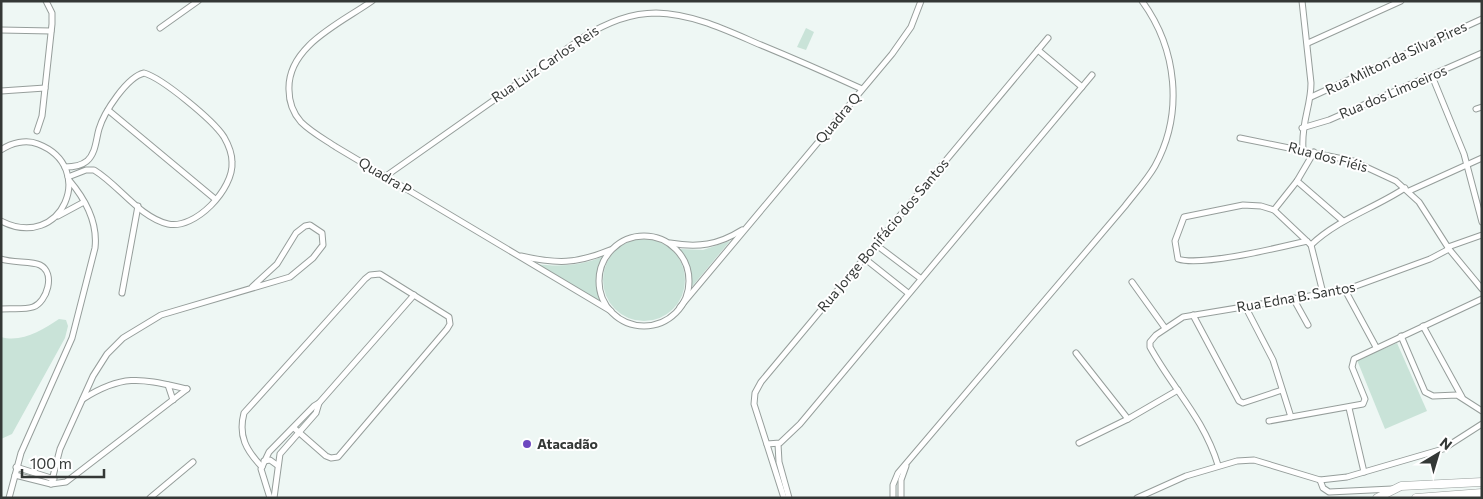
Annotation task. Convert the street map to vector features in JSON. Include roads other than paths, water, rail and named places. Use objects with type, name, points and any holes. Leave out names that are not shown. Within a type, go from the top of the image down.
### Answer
[{"type":"highway","points":[[1376,498],[1392,489],[1416,485],[1482,482]]},
{"type":"highway","points":[[1416,498],[1482,493]]},
{"type":"street","points":[[37,131],[42,116],[51,31],[52,13],[46,1]]},
{"type":"street","points":[[160,28],[198,1]]},
{"type":"street","name":"Quadra P","points":[[372,1],[316,40],[298,57],[290,78],[290,100],[294,112],[311,130],[611,311]]},
{"type":"street","name":"Quadra Q","points":[[745,229],[862,90],[904,36],[914,20],[921,1]]},
{"type":"street","points":[[893,498],[898,479],[907,463],[1125,206],[1155,166],[1168,131],[1174,100],[1173,80],[1162,36],[1142,1]]},
{"type":"street","points":[[1308,43],[1401,1]]},
{"type":"street","points":[[1303,2],[1308,43],[1311,97],[1302,128],[1303,149]]},
{"type":"street","name":"Rua Luiz Carlos Reis","points":[[386,176],[582,38],[616,20],[635,16],[655,13],[691,18],[737,35],[862,90]]},
{"type":"street","name":"Rua Milton da Silva Pires","points":[[1311,97],[1482,19]]},
{"type":"street","points":[[1,30],[51,31]]},
{"type":"street","name":"Rua Jorge Bonifácio dos Santos","points":[[767,444],[754,404],[755,393],[761,382],[1048,38]]},
{"type":"street","points":[[1038,50],[1082,87]]},
{"type":"street","name":"Rua dos Limoeiros","points":[[1302,128],[1329,120],[1482,53]]},
{"type":"street","points":[[65,167],[78,166],[89,158],[108,110],[135,77],[144,74],[159,80],[214,125],[227,142],[232,162],[228,179],[215,199],[201,215],[178,225],[158,221],[144,211],[94,170],[89,158]]},
{"type":"street","points":[[789,498],[767,444],[778,444],[800,424],[920,278],[1092,75]]},
{"type":"street","points":[[1432,76],[1468,164],[1482,222]]},
{"type":"street","points":[[1,91],[45,88]]},
{"type":"street","points":[[1476,109],[1482,107]]},
{"type":"street","points":[[108,110],[215,199]]},
{"type":"street","name":"Rua dos Fiéis","points":[[1240,138],[1303,149],[1367,166],[1407,189],[1428,214],[1448,248],[1482,289]]},
{"type":"street","points":[[1,150],[20,142],[34,142],[47,147],[58,156],[65,167],[68,179],[68,194],[64,206],[55,217]]},
{"type":"street","points":[[1274,210],[1297,181],[1314,152]]},
{"type":"street","points":[[1323,293],[1309,243],[1274,210],[1253,204],[1188,216],[1181,219],[1182,226],[1175,241],[1178,260],[1195,261],[1309,243],[1343,221],[1407,189],[1482,158]]},
{"type":"street","points":[[68,179],[86,170],[94,170]]},
{"type":"street","points":[[9,498],[16,467],[24,446],[72,338],[86,287],[96,237],[92,216],[68,179]]},
{"type":"street","points":[[1297,181],[1343,221]]},
{"type":"street","points":[[1,221],[12,226],[35,228],[84,202]]},
{"type":"street","points":[[122,292],[138,206]]},
{"type":"street","points":[[136,217],[144,211]]},
{"type":"street","points":[[51,484],[54,467],[92,379],[100,364],[114,347],[133,331],[160,315],[290,277],[313,258],[323,245],[322,233],[310,225],[300,229],[270,272],[252,287]]},
{"type":"street","points":[[515,254],[543,261],[571,262],[611,250],[626,240],[645,236],[688,247],[714,244],[745,229]]},
{"type":"street","points":[[611,250],[603,261],[599,280],[603,300],[611,311],[622,320],[634,324],[660,323],[680,307],[745,229]]},
{"type":"street","name":"Rua Edna B. Santos","points":[[1178,390],[1150,347],[1152,339],[1183,317],[1345,290],[1482,235]]},
{"type":"street","points":[[668,243],[684,261],[688,273],[687,291],[680,307]]},
{"type":"street","points":[[875,244],[920,278]]},
{"type":"street","points":[[864,258],[908,293]]},
{"type":"street","points":[[1,259],[41,266],[47,271],[49,278],[45,295],[32,308],[1,309]]},
{"type":"street","points":[[270,272],[276,282]]},
{"type":"street","points":[[270,498],[262,468],[248,451],[241,432],[244,413],[370,275],[380,274],[449,317],[450,324],[448,329],[338,457],[330,458],[294,428]]},
{"type":"street","points":[[1132,282],[1165,328]]},
{"type":"street","points":[[1345,290],[1376,347]]},
{"type":"street","points":[[262,468],[269,452],[319,403],[414,295]]},
{"type":"street","points":[[1293,298],[1308,325]]},
{"type":"street","points":[[1269,421],[1357,406],[1364,401],[1352,367],[1354,359],[1376,347],[1482,300]]},
{"type":"street","points":[[1245,306],[1273,360],[1291,417]]},
{"type":"street","points":[[1194,315],[1238,401],[1243,403],[1282,390]]},
{"type":"street","points":[[1423,326],[1462,397]]},
{"type":"street","points":[[1401,336],[1425,392],[1433,396],[1457,395],[1482,411]]},
{"type":"street","points":[[1076,353],[1128,419]]},
{"type":"street","points":[[92,379],[96,384],[103,386]]},
{"type":"street","points":[[14,475],[51,484],[61,483],[83,471],[187,389],[133,379],[103,386],[83,399]]},
{"type":"street","points":[[168,385],[173,400]]},
{"type":"street","points":[[1079,443],[1128,419],[1178,390],[1200,422],[1218,466]]},
{"type":"street","points":[[274,498],[277,464],[284,448],[316,413],[319,403]]},
{"type":"street","points":[[1349,408],[1364,472]]},
{"type":"street","points":[[1137,498],[1186,476],[1236,461],[1254,460],[1320,480],[1331,480],[1443,449],[1482,424]]},
{"type":"street","points":[[778,444],[784,498]]},
{"type":"street","points":[[264,461],[270,460],[277,464]]},
{"type":"street","points":[[150,498],[193,462]]},
{"type":"street","points":[[16,467],[53,478],[61,483]]},
{"type":"street","points":[[44,482],[46,476],[54,467]]},
{"type":"street","points":[[898,479],[901,498]]},
{"type":"street","points":[[1320,480],[1323,488],[1329,492],[1392,489]]},
{"type":"street","points":[[267,483],[271,485],[275,483]]},
{"type":"place","name":"Atacadão","points":[[527,444]]}]
